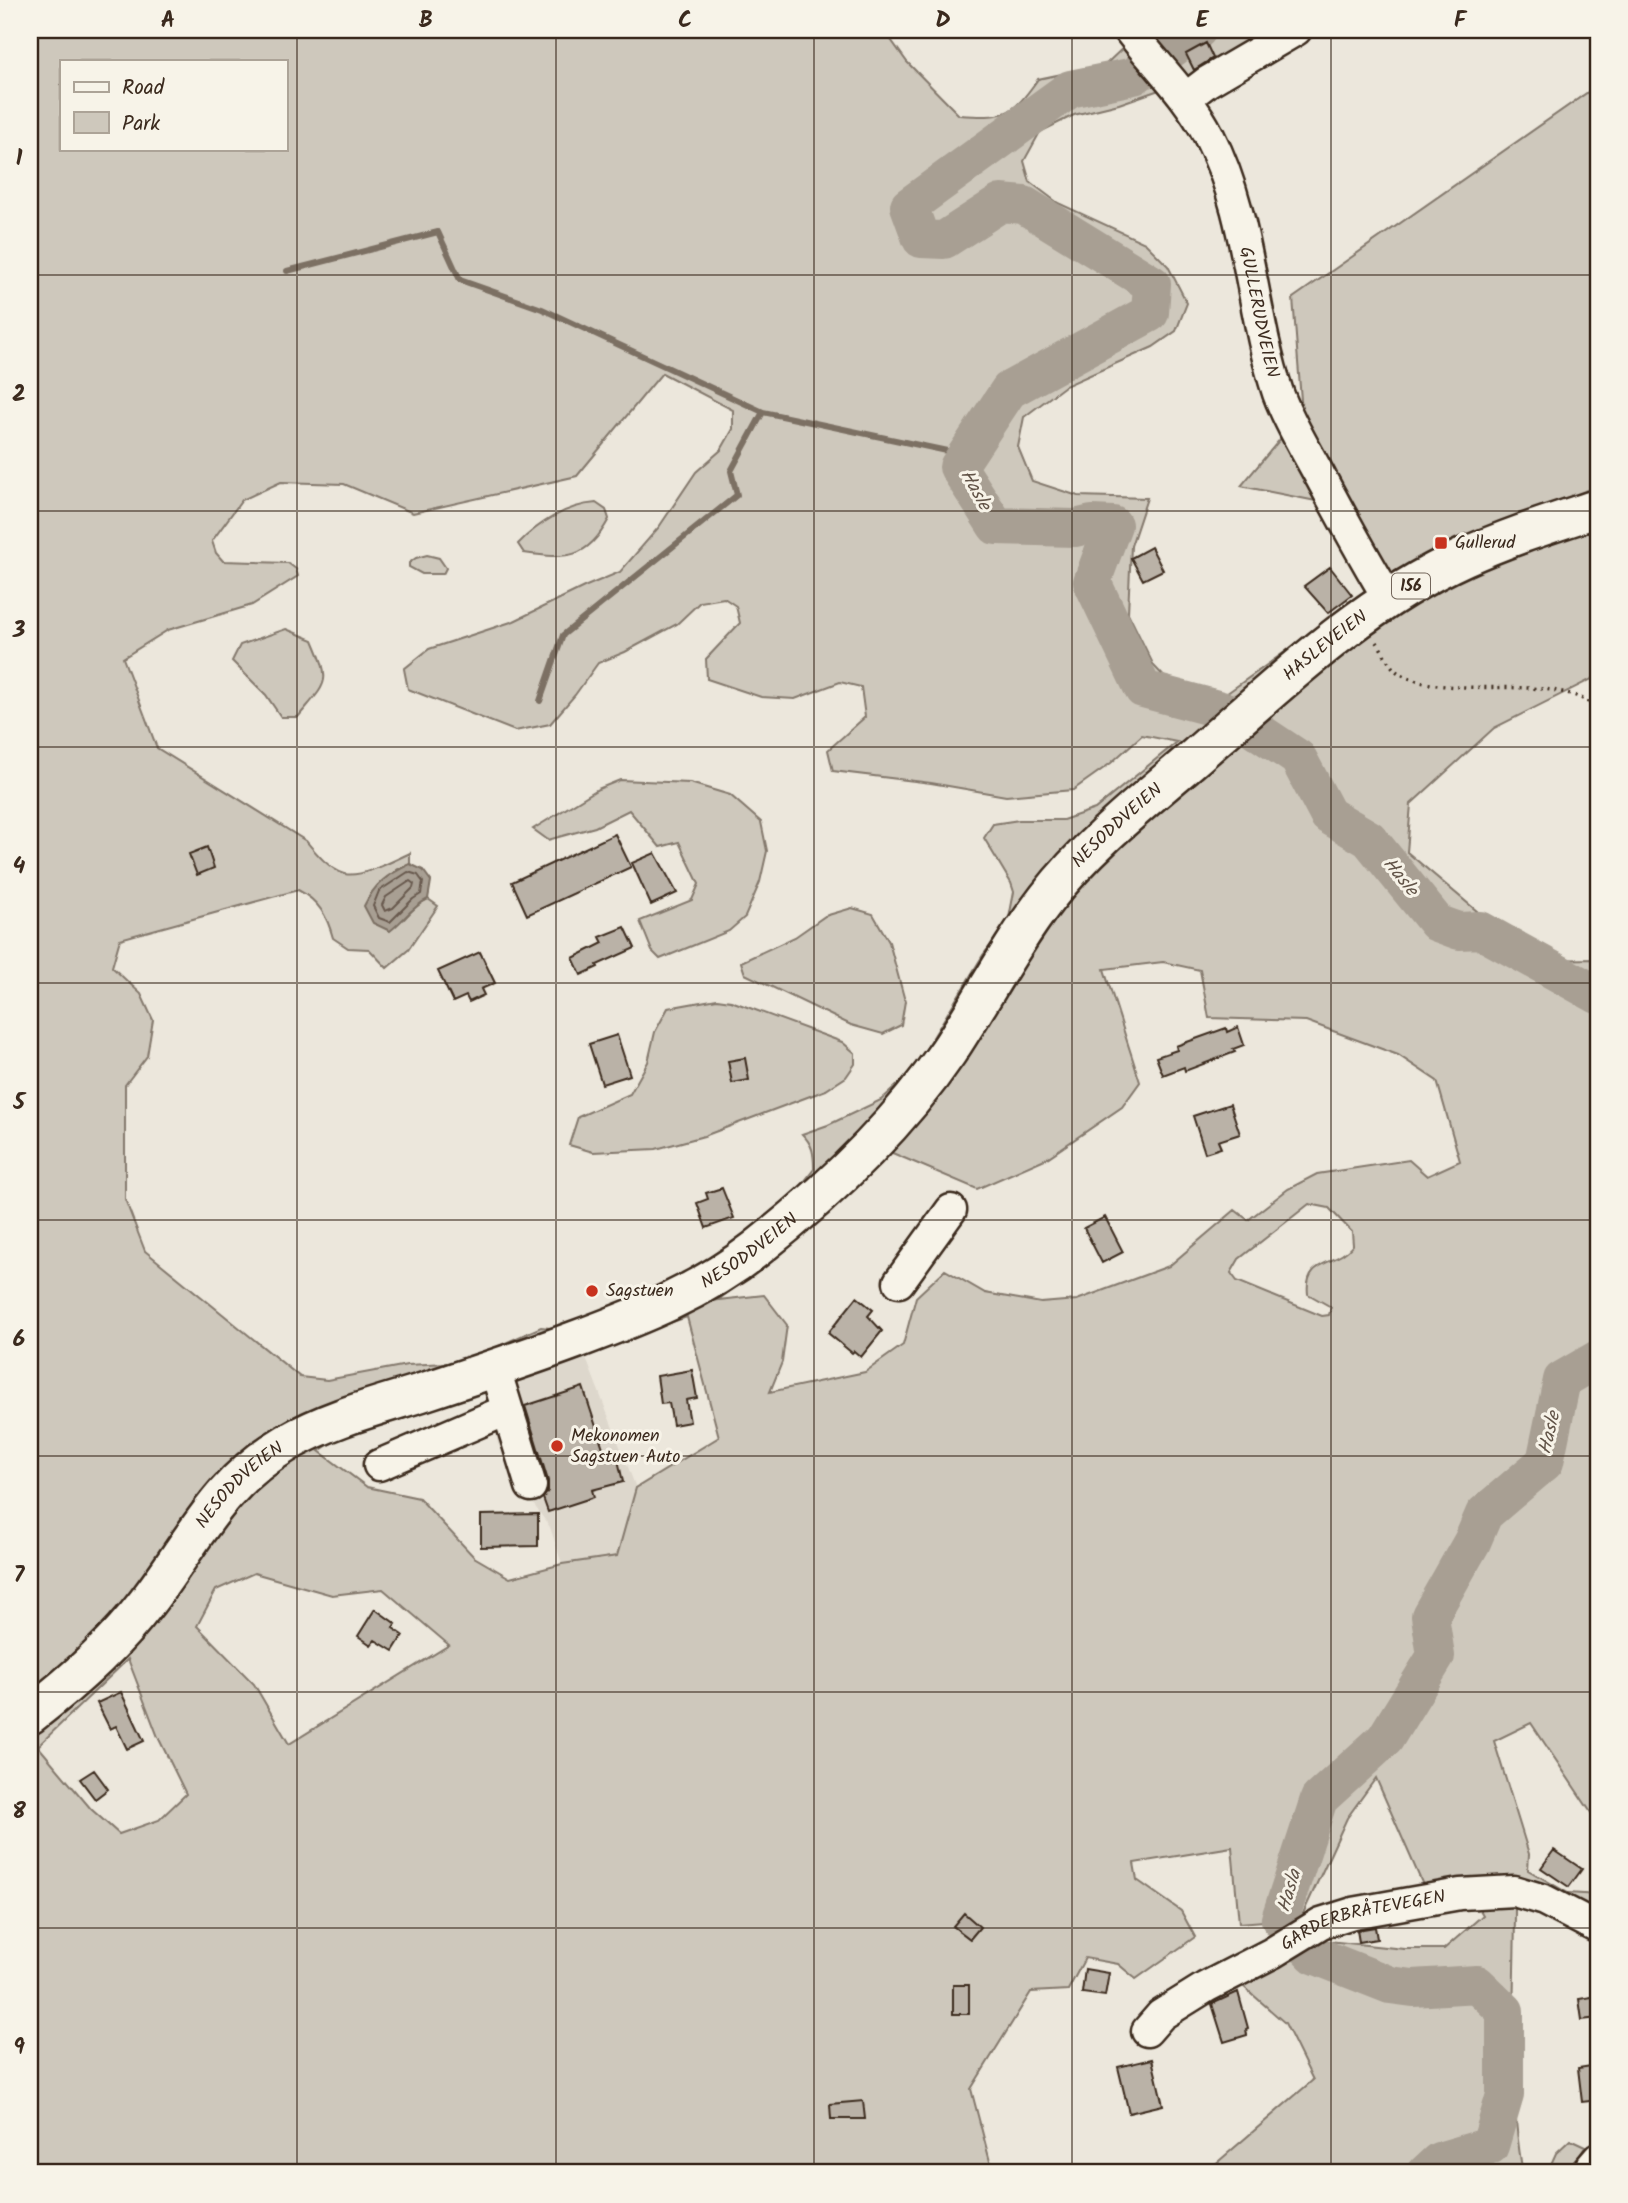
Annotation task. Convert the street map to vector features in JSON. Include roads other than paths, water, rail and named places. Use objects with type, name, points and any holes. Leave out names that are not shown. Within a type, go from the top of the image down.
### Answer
[{"type":"main road","name":"HASLEVEIEN","points":[[1238,720],[1339,635],[1389,599],[1461,558],[1531,530],[1598,508]]},
{"type":"main road","name":"NESODDVEIEN","points":[[30,1715],[86,1670],[109,1646],[145,1605],[221,1496],[256,1463],[304,1434],[336,1420],[495,1368],[638,1317],[678,1299],[724,1272],[801,1211],[867,1149],[920,1088],[951,1048],[1017,940],[1050,894],[1106,835],[1238,720]]},
{"type":"street","name":"GULLERUDVEIEN","points":[[1129,30],[1186,98],[1209,136],[1228,185],[1249,266],[1268,360],[1279,395],[1300,443],[1389,599]]},
{"type":"street","points":[[1186,98],[1207,82],[1297,30]]},
{"type":"street","points":[[899,1282],[951,1210]]},
{"type":"street","points":[[495,1368],[531,1486]]},
{"type":"street","points":[[379,1465],[507,1410]]},
{"type":"street","name":"GARDERBRÅTEVEGEN","points":[[1147,2031],[1170,2008],[1321,1923],[1353,1913],[1460,1894],[1494,1891],[1524,1893],[1544,1900],[1598,1928]]},
{"type":"street","points":[[1586,2173],[1598,2159]]},
{"type":"water","points":[[410,864],[423,870],[431,881],[428,899],[390,931],[373,923],[364,906],[382,880]]},
{"type":"waterway","name":"Hasle","points":[[1198,30],[1134,76],[1070,89],[909,206],[921,239],[944,240],[1001,203],[1024,205],[1152,284],[1150,313],[1009,390],[958,467],[996,526],[1075,528],[1092,524],[1113,525],[1092,582],[1143,689],[1229,712],[1298,758],[1328,815],[1369,839],[1437,923],[1459,931],[1480,930],[1598,995]]},
{"type":"waterway","points":[[287,271],[438,232],[460,280],[542,309],[763,412],[966,455]]},
{"type":"waterway","points":[[540,701],[563,635],[737,495],[731,471],[763,412]]},
{"type":"waterway","name":"Hasla","points":[[1426,2173],[1439,2161],[1490,2146],[1505,2095],[1505,2011],[1477,1984],[1413,1988],[1390,1985],[1314,1955],[1280,1919],[1319,1799],[1385,1739],[1436,1656],[1430,1616],[1472,1542],[1484,1514],[1545,1462],[1562,1380],[1598,1359]]},
{"type":"place","name":"Gullerud","points":[[1441,543]]},
{"type":"place","name":"Sagstuen","points":[[592,1291]]},
{"type":"place","name":"Mekonomen Sagstuen Auto","points":[[557,1446]]}]
